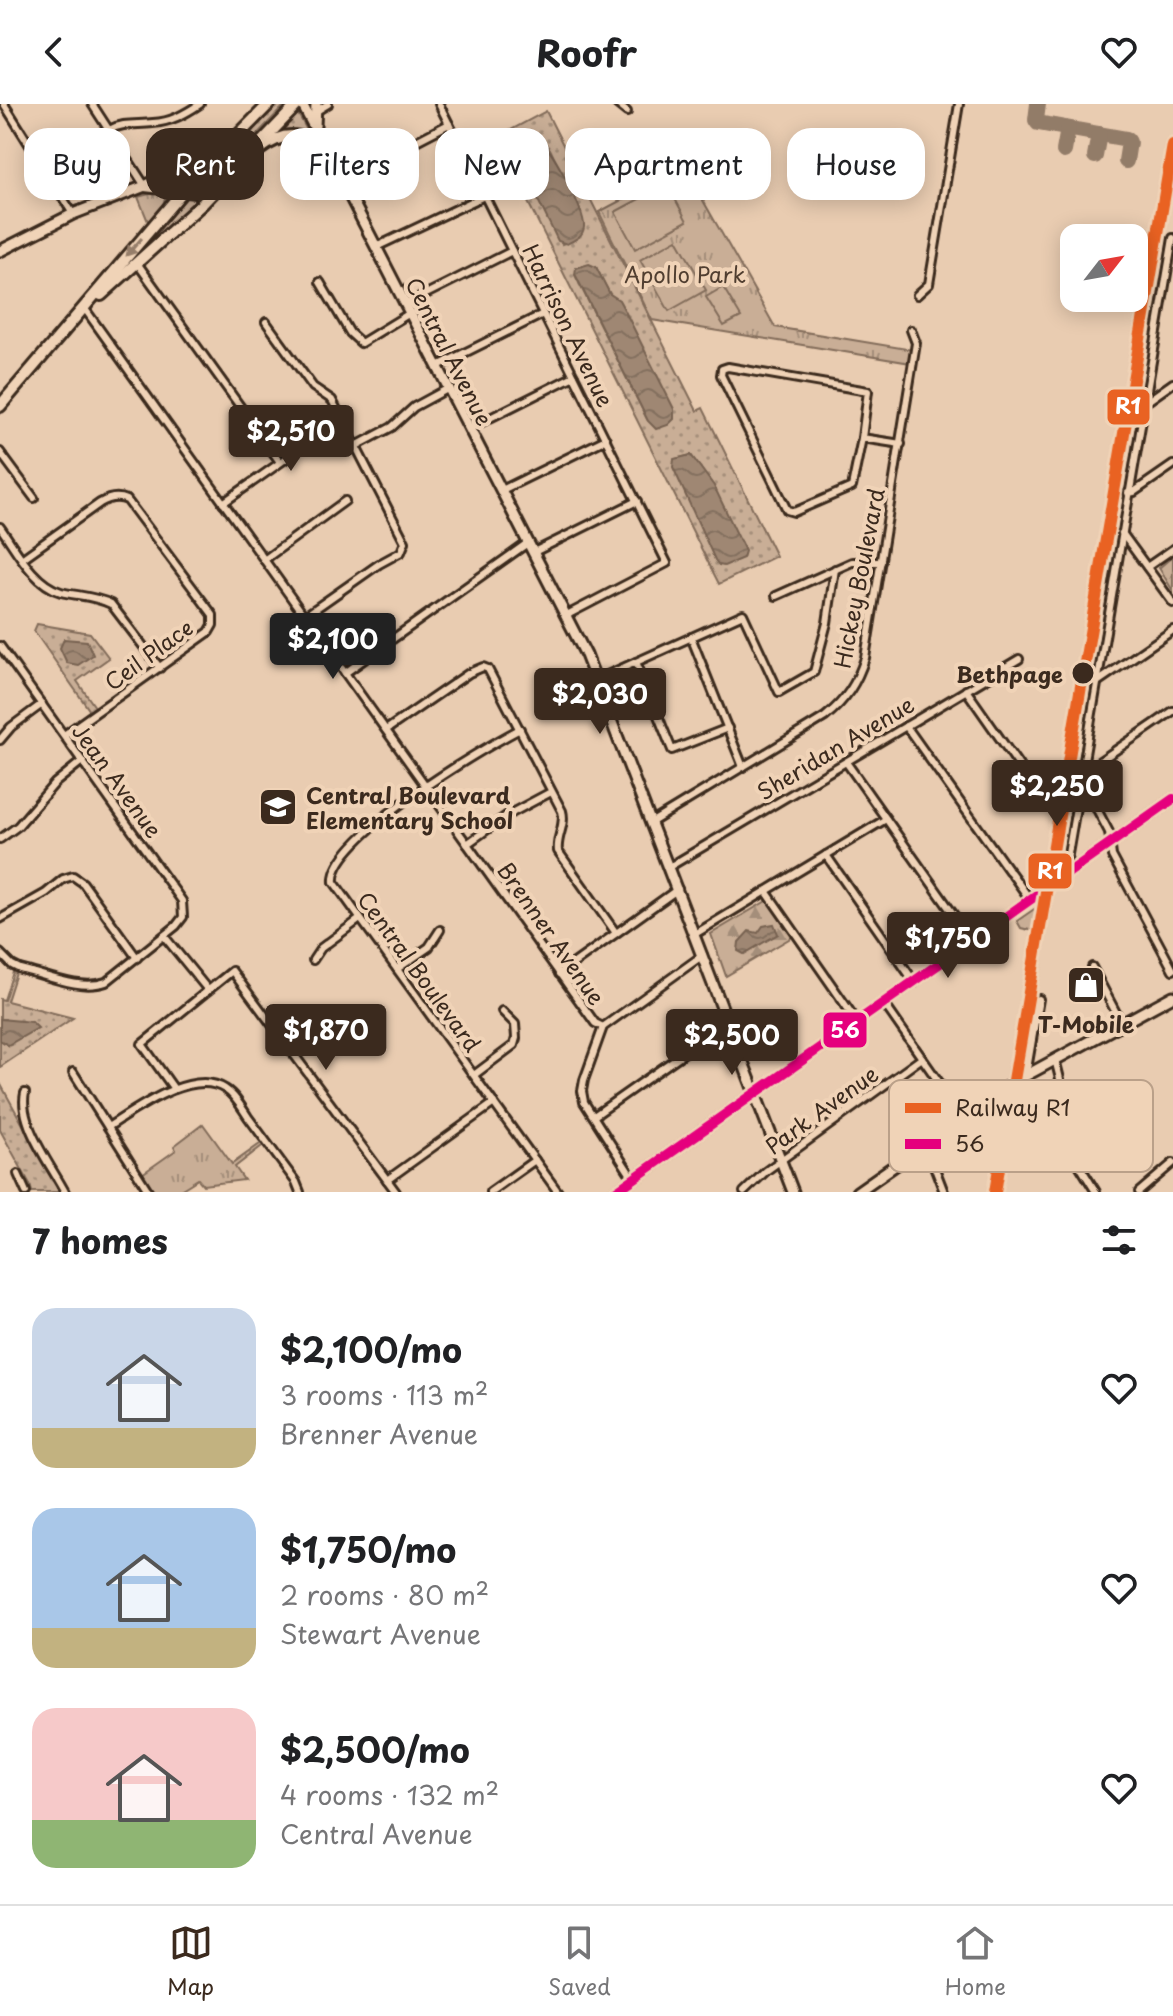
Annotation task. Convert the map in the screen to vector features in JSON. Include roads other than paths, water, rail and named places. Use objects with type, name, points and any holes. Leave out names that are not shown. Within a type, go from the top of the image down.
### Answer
[{"type":"main road","points":[[264,140],[300,104]]},
{"type":"main road","name":"Central Avenue","points":[[300,104],[314,128]]},
{"type":"main road","points":[[245,128],[267,105]]},
{"type":"main road","points":[[2,246],[145,186]]},
{"type":"main road","points":[[163,214],[166,200]]},
{"type":"main road","points":[[0,406],[175,200]]},
{"type":"main road","points":[[85,309],[204,200]]},
{"type":"main road","name":"Central Avenue","points":[[351,200],[502,490],[535,547],[596,680]]},
{"type":"main road","points":[[596,680],[793,1192]]},
{"type":"main road","points":[[615,1192],[885,1005],[1173,799]]},
{"type":"main road","points":[[1019,1080],[1173,996]]},
{"type":"main road","points":[[857,1192],[889,1170]]},
{"type":"street","points":[[4,104],[73,214]]},
{"type":"street","points":[[92,104],[108,128]]},
{"type":"street","points":[[112,128],[119,124],[174,119],[200,104]]},
{"type":"street","points":[[315,108],[328,104]]},
{"type":"street","name":"Harrison Avenue","points":[[439,104],[451,128]]},
{"type":"street","points":[[617,104],[627,112]]},
{"type":"street","points":[[917,295],[929,284],[959,104]]},
{"type":"street","points":[[419,139],[449,124]]},
{"type":"street","points":[[130,163],[145,186]]},
{"type":"street","points":[[376,247],[476,200]]},
{"type":"street","name":"Harrison Avenue","points":[[486,200],[667,563],[567,615]]},
{"type":"street","points":[[1068,875],[1066,863],[1080,778],[1173,238]]},
{"type":"street","points":[[320,282],[350,333],[361,343],[408,308],[512,251]]},
{"type":"street","points":[[137,263],[280,462]]},
{"type":"street","points":[[1163,296],[1173,299]]},
{"type":"street","name":"Brenner Avenue","points":[[85,309],[559,974],[595,1023],[603,1027]]},
{"type":"street","points":[[438,366],[543,314]]},
{"type":"street","points":[[266,322],[313,387],[332,400],[405,542],[404,548],[305,616]]},
{"type":"street","name":"Hickey Boulevard","points":[[652,822],[825,717],[851,691],[865,658],[901,444],[916,343],[911,330]]},
{"type":"street","points":[[728,367],[868,391],[862,438],[852,487],[794,512],[787,510],[721,375],[722,369],[728,367]]},
{"type":"street","points":[[470,428],[574,376]]},
{"type":"street","points":[[1145,399],[1149,400],[1173,383]]},
{"type":"street","points":[[356,446],[392,427],[414,407],[449,388]]},
{"type":"street","points":[[223,503],[342,419]]},
{"type":"street","points":[[862,438],[901,444]]},
{"type":"street","points":[[502,490],[606,439]]},
{"type":"street","points":[[0,452],[34,498]]},
{"type":"street","points":[[1128,493],[1173,465]]},
{"type":"street","name":"Ceil Place","points":[[23,558],[107,499],[120,497],[127,500],[213,615],[209,632],[64,735]]},
{"type":"street","points":[[264,560],[345,501]]},
{"type":"street","points":[[345,673],[535,547],[637,501]]},
{"type":"street","points":[[0,527],[37,578],[51,588],[111,604],[160,668]]},
{"type":"street","points":[[1122,533],[1173,603]]},
{"type":"street","points":[[1147,567],[1173,549]]},
{"type":"street","points":[[776,596],[862,560],[881,562]]},
{"type":"street","points":[[596,680],[743,614],[779,692],[814,672],[827,623],[835,569]]},
{"type":"street","points":[[1096,683],[1173,630]]},
{"type":"street","points":[[691,637],[743,767]]},
{"type":"street","name":"Jean Avenue","points":[[0,647],[182,901],[184,911],[181,921],[164,936]]},
{"type":"street","name":"Sheridan Avenue","points":[[669,867],[1019,659]]},
{"type":"street","points":[[636,662],[672,750],[728,728]]},
{"type":"street","points":[[386,730],[469,673],[486,668],[493,675],[563,816],[558,851],[616,933]]},
{"type":"street","points":[[966,690],[1041,797]]},
{"type":"street","points":[[0,740],[11,727],[42,704]]},
{"type":"street","points":[[1080,778],[1173,711]]},
{"type":"street","points":[[906,726],[1031,901]]},
{"type":"street","name":"Central Boulevard","points":[[520,729],[477,751],[369,829],[337,863],[334,882],[558,1192]]},
{"type":"street","points":[[0,839],[18,826],[55,783],[82,761]]},
{"type":"street","points":[[846,762],[973,942]]},
{"type":"street","points":[[1080,778],[1113,843],[1112,856],[1173,970]]},
{"type":"street","points":[[467,844],[506,816],[551,792]]},
{"type":"street","points":[[695,934],[886,819]]},
{"type":"street","points":[[826,855],[915,983]]},
{"type":"street","points":[[0,919],[46,893],[63,879],[73,876],[83,883],[137,958]]},
{"type":"street","points":[[559,974],[678,889]]},
{"type":"street","points":[[766,891],[858,1023]]},
{"type":"street","points":[[313,960],[325,945],[360,919]]},
{"type":"street","points":[[397,969],[429,947],[440,930]]},
{"type":"street","points":[[0,953],[20,969],[93,985],[106,982],[164,936],[208,990]]},
{"type":"street","points":[[634,1180],[582,1097],[582,1091],[603,1027],[703,955]]},
{"type":"street","points":[[1092,967],[1122,1024]]},
{"type":"street","points":[[174,1089],[142,1044],[232,971],[396,1192]]},
{"type":"street","points":[[1026,1075],[1039,999]]},
{"type":"street","points":[[885,1005],[937,1080]]},
{"type":"street","points":[[474,1075],[514,1045],[515,1024],[502,1011]]},
{"type":"street","points":[[594,1116],[728,1022]]},
{"type":"street","name":"Park Avenue","points":[[892,1080],[922,1058]]},
{"type":"street","points":[[1055,1059],[1060,1080]]},
{"type":"street","points":[[73,1072],[149,1192]]},
{"type":"street","name":"Park Avenue","points":[[744,1192],[781,1160],[889,1082]]},
{"type":"street","points":[[108,1127],[174,1089],[207,1083],[225,1089],[296,1182],[300,1192]]},
{"type":"street","points":[[25,1093],[26,1120],[65,1192]]},
{"type":"street","points":[[387,1180],[494,1103]]},
{"type":"street","points":[[490,1192],[535,1160]]},
{"type":"street","points":[[1139,1192],[1173,1163]]},
{"type":"street","points":[[936,1172],[944,1192]]},
{"type":"street","points":[[1083,1172],[1096,1192]]},
{"type":"street","points":[[18,1174],[26,1192]]},
{"type":"water","points":[[549,150],[565,178],[565,200],[576,200],[584,227],[578,238],[567,244],[558,241],[538,200],[549,200]]},
{"type":"water","points":[[589,264],[596,267],[610,294],[619,300],[674,409],[674,419],[668,425],[656,429],[648,421],[575,274],[576,268]]},
{"type":"water","points":[[691,455],[714,486],[745,551],[743,558],[724,566],[715,560],[673,467],[674,459]]},
{"type":"water","points":[[64,639],[87,641],[93,655],[78,665],[67,663],[60,648]]},
{"type":"water","points":[[774,924],[778,934],[744,954],[738,951],[739,942],[749,931],[758,933],[763,926]]},
{"type":"water","points":[[0,1019],[32,1022],[38,1028],[8,1045],[0,1040]]},
{"type":"rail line","name":"R1","points":[[1014,1080],[1173,145]]},
{"type":"rail line","name":"R1","points":[[995,1192],[998,1172]]},
{"type":"place","name":"Bethpage","points":[[1083,673]]},
{"type":"place","name":"Central Boulevard Elementary School","points":[[278,807]]},
{"type":"place","name":"T-Mobile","points":[[1086,985]]},
{"type":"park label","name":"Apollo Park","points":[[685,273]]}]
